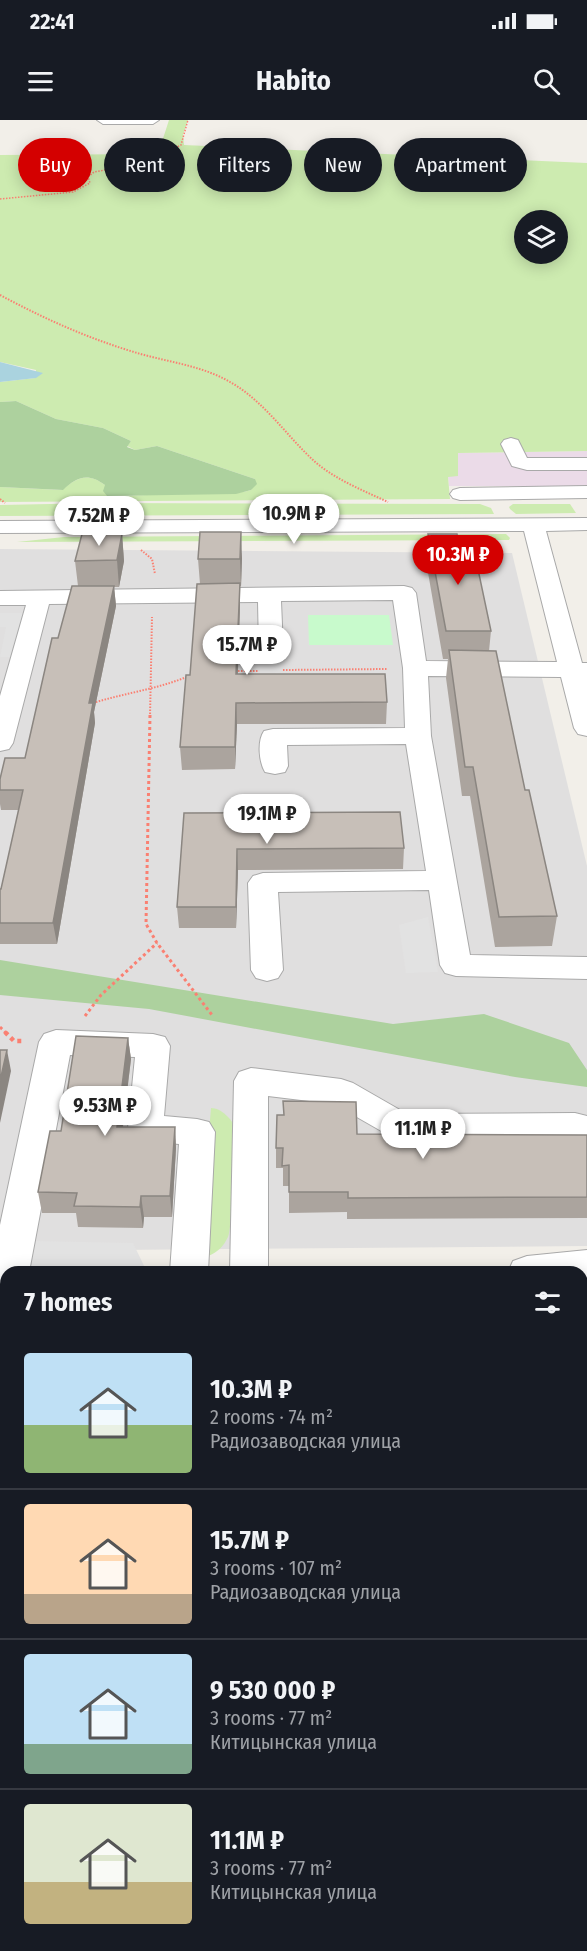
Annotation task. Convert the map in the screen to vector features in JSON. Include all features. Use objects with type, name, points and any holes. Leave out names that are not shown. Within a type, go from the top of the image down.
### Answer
[{"type":"street","points":[[103,120],[153,120]]},
{"type":"street","points":[[460,494],[585,492],[579,464],[551,465],[519,462],[512,444]]},
{"type":"street","points":[[498,493],[505,524]]},
{"type":"street","points":[[533,524],[581,679],[587,728]]},
{"type":"street","points":[[0,527],[587,524]]},
{"type":"street","points":[[0,598],[153,598],[404,593],[414,668],[418,736],[456,965],[587,968]]},
{"type":"street","points":[[269,596],[273,663]]},
{"type":"street","points":[[0,743],[39,598]]},
{"type":"street","points":[[414,668],[581,679]]},
{"type":"street","points":[[275,766],[273,737],[418,736]]},
{"type":"street","points":[[267,970],[263,883],[443,880]]},
{"type":"street","points":[[11,1266],[56,1042],[153,1046],[146,1128],[198,1132],[189,1266]]},
{"type":"street","points":[[249,1266],[251,1081],[341,1092],[402,1127],[575,1126]]},
{"type":"path","points":[[0,199],[73,192],[90,183],[88,177],[94,172],[147,162],[181,145],[188,120]]},
{"type":"path","points":[[0,295],[49,321],[111,346],[203,370],[228,380],[245,391],[314,460],[351,484],[388,502]]},
{"type":"path","points":[[0,499],[5,503]]},
{"type":"path","points":[[140,549],[148,553],[156,563],[150,689],[146,924],[157,943],[212,1015]]},
{"type":"path","points":[[225,671],[273,663],[414,668]]},
{"type":"path","points":[[88,704],[160,688],[175,679],[197,673]]},
{"type":"path","points":[[56,1042],[76,1033],[91,1005],[104,989],[123,971],[142,960],[157,943]]},
{"type":"shaded area","points":[[587,451],[587,486],[449,486],[448,477],[457,453]]},
{"type":"shaded area","points":[[0,549],[512,553],[587,866],[587,1246],[0,1251]]},
{"type":"shaded area","points":[[0,613],[27,613],[15,657],[0,657],[6,627],[0,627]]},
{"type":"shaded area","points":[[428,917],[438,972],[406,973],[399,925]]},
{"type":"shaded area","points":[[34,1241],[133,1243],[144,1266],[30,1266]]},
{"type":"green space","points":[[169,120],[188,120],[183,138],[163,138]]},
{"type":"green space","points":[[185,145],[197,146],[197,192],[292,192],[292,150],[304,150],[304,192],[382,192],[382,154],[394,154],[394,192],[527,192],[527,160],[587,163],[587,451],[458,453],[458,476],[448,477],[450,499],[0,502],[0,487],[62,490],[78,479],[88,477],[105,485],[107,496],[227,494],[251,490],[255,479],[157,446],[135,450],[127,446],[131,441],[103,428],[56,419],[16,401],[0,402],[0,382],[35,378],[36,370],[0,362],[0,155],[18,155],[18,192],[92,192],[92,154],[104,154],[104,192],[185,192]]},
{"type":"green space","points":[[16,401],[56,419],[103,428],[131,441],[127,447],[135,450],[157,446],[255,479],[257,484],[251,490],[236,494],[107,496],[103,491],[105,485],[88,477],[78,479],[63,490],[0,487],[0,402]]},
{"type":"green space","points":[[480,504],[491,508],[494,514],[0,516],[0,505]]},
{"type":"green space","points":[[513,504],[570,504],[576,513],[516,514],[509,507]]},
{"type":"green space","points":[[506,534],[509,540],[17,542],[64,537]]},
{"type":"green space","points":[[308,615],[389,615],[393,645],[309,645]]},
{"type":"green space","points":[[0,960],[393,1024],[484,1014],[569,1043],[587,1070],[587,1087],[515,1077],[149,1009],[0,995]]},
{"type":"green space","points":[[211,1108],[222,1112],[234,1125],[235,1148],[230,1230],[220,1249],[208,1256],[199,1252]]},
{"type":"water","points":[[0,362],[43,373],[36,378],[0,382]]},
{"type":"building","points":[[200,532],[241,532],[240,559],[198,559]]},
{"type":"building","points":[[82,534],[122,534],[117,560],[75,561]]},
{"type":"building","points":[[428,534],[457,534],[461,555],[475,555],[491,631],[446,631]]},
{"type":"building","points":[[240,583],[236,674],[385,674],[387,702],[236,703],[235,747],[180,747],[186,675],[190,675],[197,584]]},
{"type":"building","points":[[72,586],[114,586],[89,703],[93,703],[53,923],[0,923],[0,889],[23,790],[0,790],[0,779],[5,758],[25,758],[52,638],[58,638]]},
{"type":"building","points":[[449,650],[496,651],[525,790],[529,790],[557,916],[499,917],[473,767],[465,767]]},
{"type":"building","points":[[400,812],[404,848],[237,849],[236,907],[177,907],[184,813]]},
{"type":"building","points":[[76,1036],[128,1038],[117,1127],[175,1127],[170,1196],[141,1196],[140,1207],[74,1206],[77,1193],[38,1192],[50,1131],[61,1131]]},
{"type":"building","points":[[0,1050],[7,1050],[0,1081]]},
{"type":"building","points":[[283,1101],[356,1102],[357,1134],[587,1135],[587,1197],[348,1198],[348,1192],[289,1192],[289,1165],[282,1166],[283,1148],[276,1148],[277,1115],[284,1115]]}]
